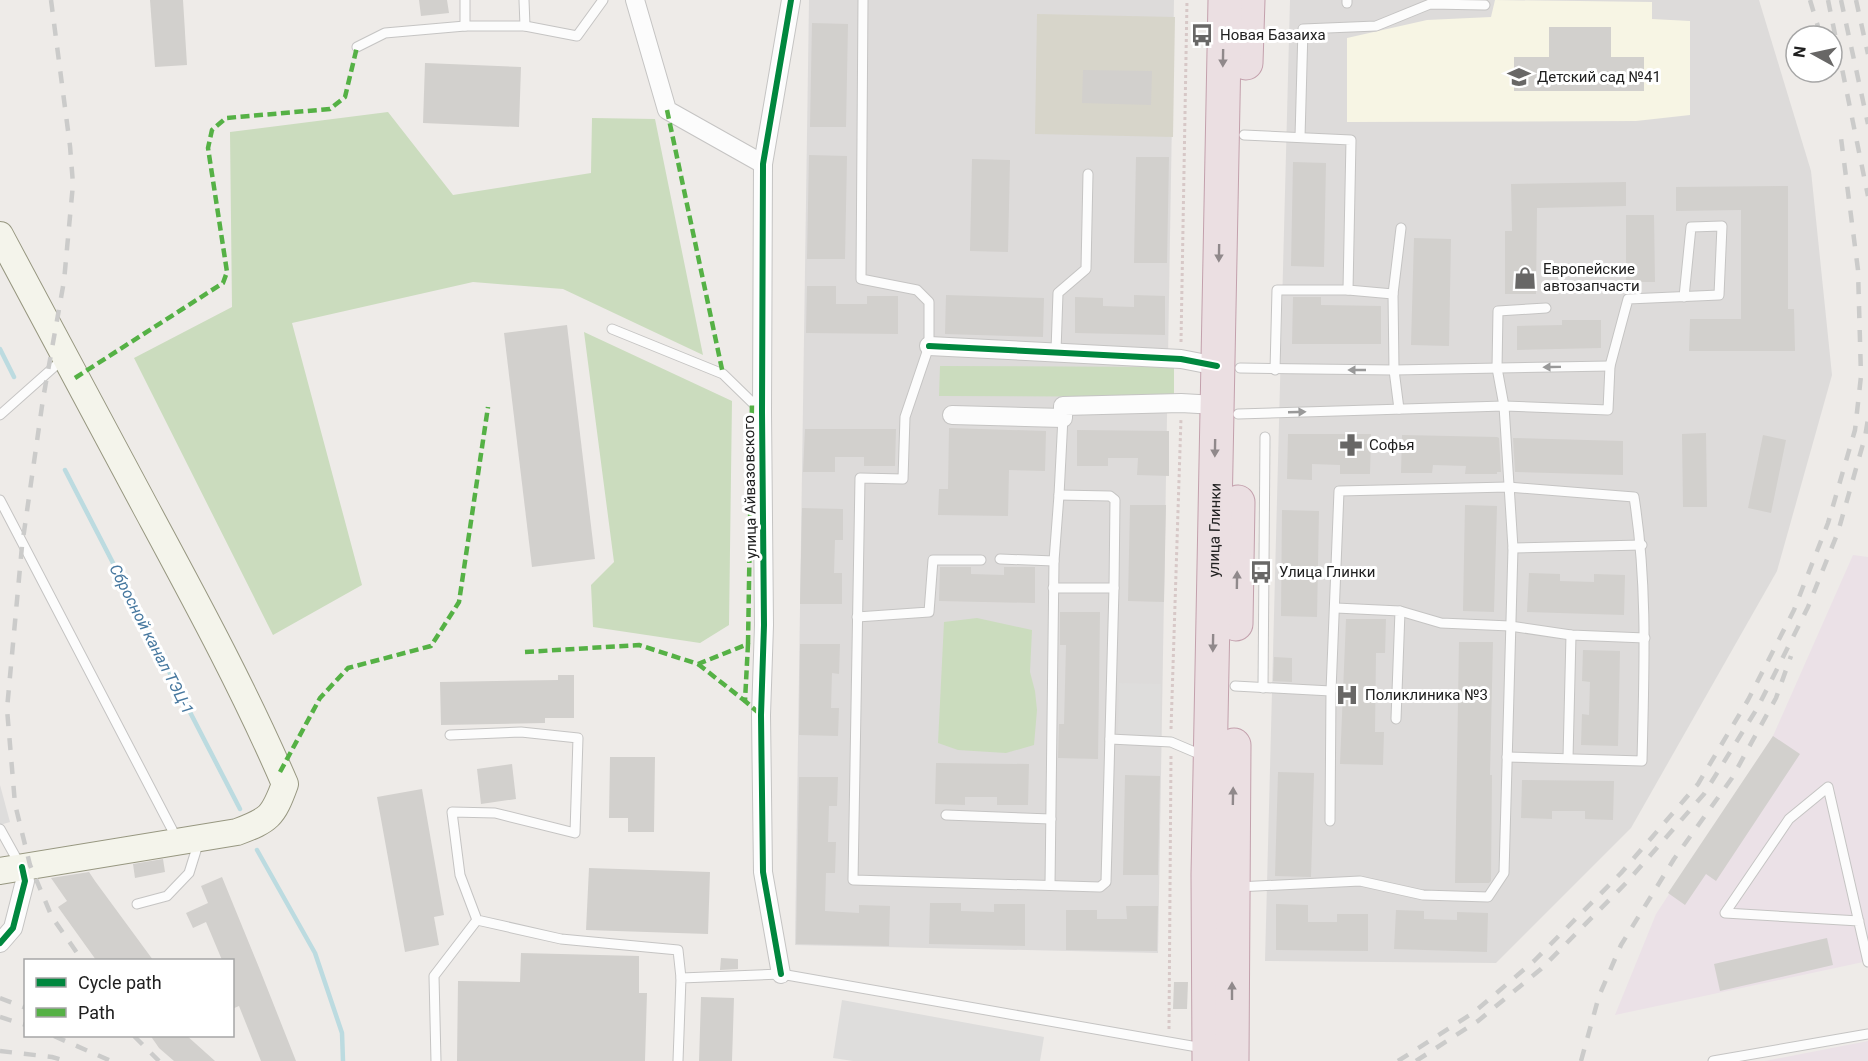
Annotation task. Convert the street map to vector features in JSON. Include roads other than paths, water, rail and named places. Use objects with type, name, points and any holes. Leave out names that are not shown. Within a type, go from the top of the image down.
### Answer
[{"type":"highway","name":"улица Глинки","points":[[1220,1055],[1232,887],[1237,687],[1227,409],[1225,0]]},
{"type":"highway","name":"улица Глинки","points":[[1228,367],[1244,135],[1248,0]]},
{"type":"highway","name":"улица Глинки","points":[[1220,1055],[1208,875],[1211,760],[1237,687]]},
{"type":"main road","points":[[0,235],[64,358],[206,618],[260,726],[285,784],[276,809],[262,822],[237,832],[11,869]]},
{"type":"street","points":[[635,0],[667,110],[763,164]]},
{"type":"street","name":"улица Айвазовского","points":[[781,974],[763,872],[761,715],[764,616],[763,164],[791,0]]},
{"type":"street","points":[[929,346],[1181,359],[1228,367]]},
{"type":"street","points":[[952,415],[1063,412],[1181,403],[1227,409]]},
{"type":"street","points":[[0,943],[13,928],[25,881],[11,869]]},
{"type":"lane","points":[[465,0],[465,26]]},
{"type":"lane","points":[[524,0],[525,26]]},
{"type":"lane","points":[[357,47],[385,33],[465,26],[525,26],[577,36],[603,0]]},
{"type":"lane","points":[[863,0],[861,279],[917,290],[928,302],[929,346],[905,417],[903,479],[860,478],[853,880],[1100,887],[1106,882],[1115,500],[1110,496],[1059,495]]},
{"type":"lane","points":[[1299,137],[1303,29],[1376,26],[1430,4],[1485,5]]},
{"type":"lane","points":[[1244,135],[1351,140],[1348,290]]},
{"type":"lane","points":[[1056,351],[1058,293],[1086,269],[1088,174]]},
{"type":"lane","points":[[1227,409],[1399,409],[1504,406],[1608,410],[1610,366],[1628,298],[1684,297],[1719,295],[1722,226],[1691,227],[1684,297]]},
{"type":"lane","points":[[1399,409],[1394,370],[1393,294],[1401,228]]},
{"type":"lane","points":[[1275,369],[1277,290],[1348,290],[1393,294]]},
{"type":"lane","points":[[1232,887],[1360,881],[1424,895],[1488,897],[1504,873],[1513,548],[1504,406],[1497,368],[1498,311],[1546,308]]},
{"type":"lane","points":[[612,329],[723,374],[762,412]]},
{"type":"lane","points":[[0,415],[64,358]]},
{"type":"lane","points":[[1228,367],[1394,370],[1610,366]]},
{"type":"lane","points":[[1050,885],[1053,588],[1063,412]]},
{"type":"lane","points":[[1265,437],[1237,687],[1331,691]]},
{"type":"lane","points":[[1330,821],[1331,691],[1339,491],[1508,487],[1634,497],[1642,545],[1645,638],[1642,760],[1507,757]]},
{"type":"lane","points":[[0,500],[189,840],[189,873],[166,896],[137,904]]},
{"type":"lane","points":[[1513,548],[1642,545]]},
{"type":"lane","points":[[1000,559],[1054,561]]},
{"type":"lane","points":[[858,617],[929,612],[933,560],[981,560]]},
{"type":"lane","points":[[1053,588],[1114,588]]},
{"type":"lane","points":[[1336,608],[1400,610],[1441,623],[1510,626],[1571,635],[1645,638]]},
{"type":"lane","points":[[1396,719],[1400,610]]},
{"type":"lane","points":[[1568,758],[1571,635]]},
{"type":"lane","points":[[450,735],[521,732],[578,738],[575,833],[495,813],[452,812],[460,875],[477,920]]},
{"type":"lane","points":[[1110,739],[1171,742],[1211,760]]},
{"type":"lane","points":[[1859,921],[1725,912],[1789,819],[1828,787],[1859,921],[1868,962]]},
{"type":"lane","points":[[946,816],[1051,819]]},
{"type":"lane","points":[[0,829],[11,869]]},
{"type":"lane","points":[[477,920],[561,939],[678,950],[681,978],[678,1061]]},
{"type":"lane","points":[[436,1061],[434,976],[477,920]]},
{"type":"lane","points":[[681,978],[781,974],[1169,1043],[1220,1055]]},
{"type":"lane","points":[[1720,1060],[1868,1034]]},
{"type":"waterway","name":"Сбросной канал ТЭЦ-1","points":[[0,349],[14,377]]},
{"type":"waterway","name":"Сбросной канал ТЭЦ-1","points":[[65,470],[240,809]]},
{"type":"waterway","name":"Сбросной канал ТЭЦ-1","points":[[257,850],[315,953],[342,1033],[343,1061]]},
{"type":"railway","points":[[51,0],[73,184],[64,281],[43,399],[22,546],[7,709],[15,804],[30,865],[52,917],[81,959]]},
{"type":"railway","points":[[1810,0],[1817,24]]},
{"type":"railway","points":[[1828,0],[1868,196]]},
{"type":"railway","points":[[1841,0],[1868,124]]},
{"type":"railway","points":[[1856,0],[1868,54]]},
{"type":"railway","points":[[1398,1061],[1473,1013],[1534,961],[1621,873],[1698,784],[1748,700],[1794,610],[1828,523],[1855,430],[1861,376],[1858,270],[1841,138]]},
{"type":"railway","points":[[1416,1061],[1478,1021],[1541,969],[1627,882],[1704,794],[1758,707],[1808,607],[1838,532],[1868,419]]},
{"type":"railway","points":[[1581,1061],[1599,996],[1621,945],[1674,859],[1732,778],[1776,698],[1791,656]]},
{"type":"railway","points":[[0,998],[24,1007]]},
{"type":"railway","points":[[0,1017],[24,1024]]},
{"type":"railway","points":[[56,1037],[111,1061]]},
{"type":"railway","points":[[135,1037],[159,1061]]},
{"type":"railway","points":[[0,1051],[52,1057],[66,1061]]},
{"type":"place","name":"Новая Базаиха","points":[[1202,35]]},
{"type":"place","name":"Детский сад №41","points":[[1519,77]]},
{"type":"place","name":"Европейские автозапчасти","points":[[1525,278]]},
{"type":"place","name":"Софья","points":[[1351,445]]},
{"type":"place","name":"Улица Глинки","points":[[1261,572]]},
{"type":"place","name":"Поликлиника №3","points":[[1347,695]]}]
